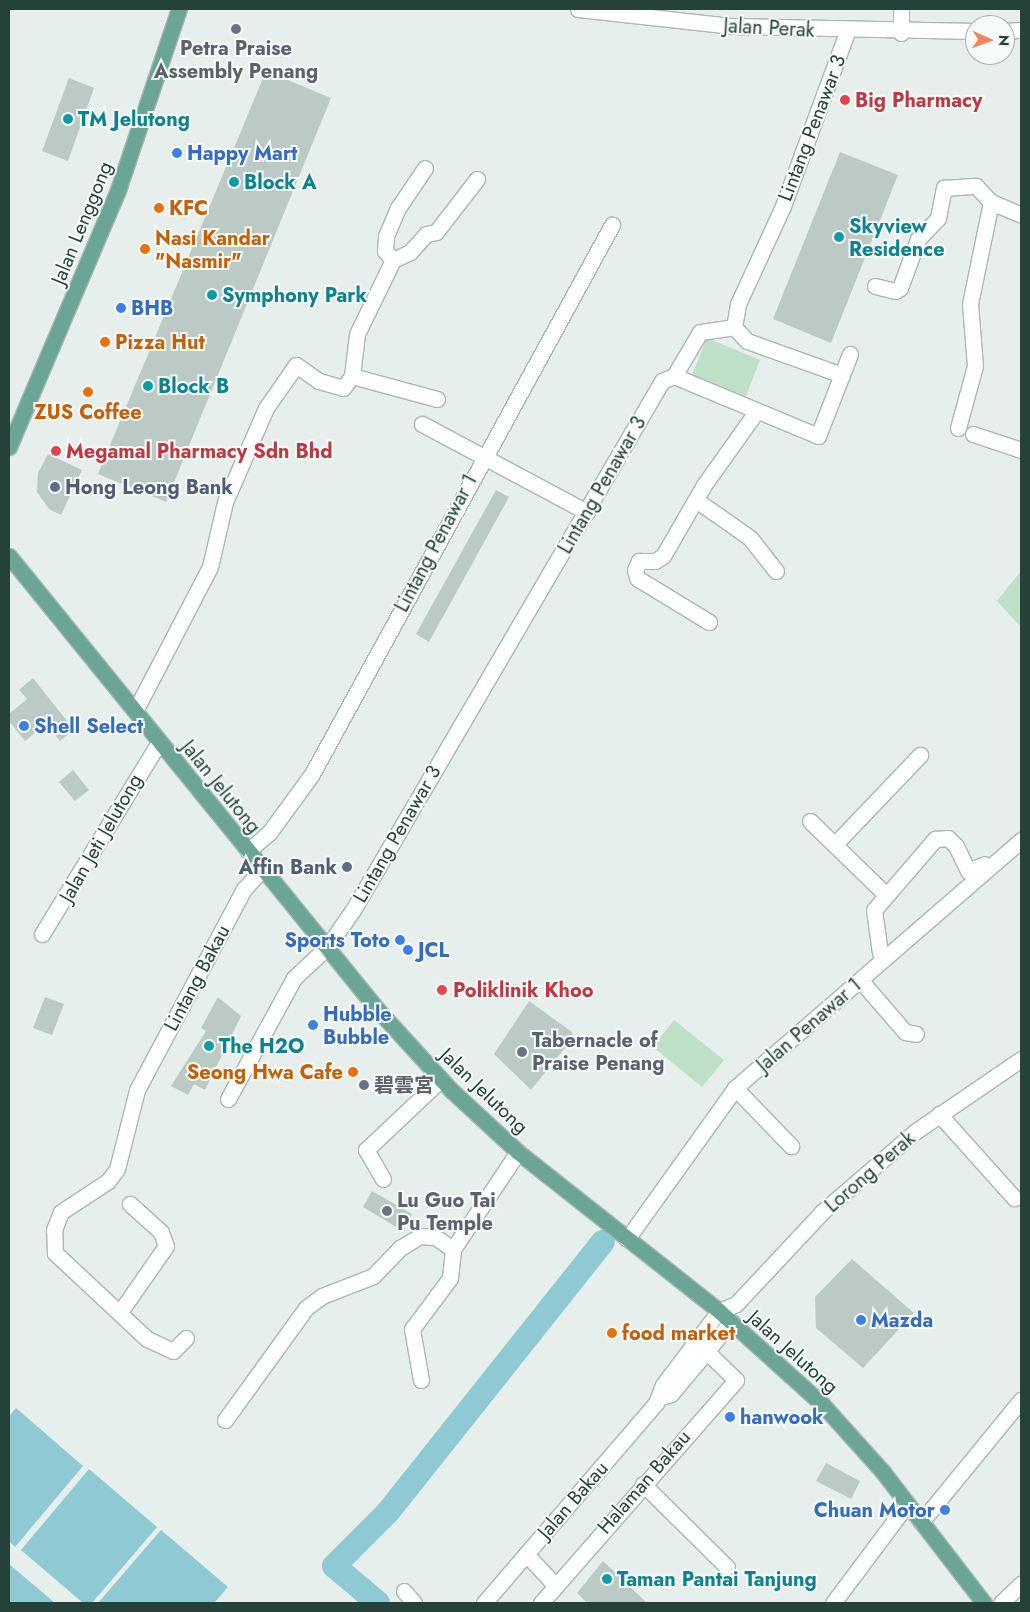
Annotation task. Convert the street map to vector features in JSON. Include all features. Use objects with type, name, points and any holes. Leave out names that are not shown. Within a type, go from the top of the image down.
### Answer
[{"type":"main road","name":"Jalan Lenggong","points":[[9,447],[118,190],[179,9]]},
{"type":"main road","name":"Jalan Jelutong","points":[[9,555],[262,869],[441,1079],[518,1152],[719,1311],[822,1404],[907,1504],[984,1603]]},
{"type":"street","name":"Jalan Perak","points":[[578,9],[668,15],[847,32],[965,31]]},
{"type":"street","points":[[901,9],[901,33]]},
{"type":"street","name":"Lintang Penawar 3","points":[[228,1099],[294,978],[328,947],[587,512],[662,381],[674,376],[700,332],[734,327],[738,304],[800,164],[847,32]]},
{"type":"street","points":[[393,260],[385,251],[386,236],[398,208],[425,168]]},
{"type":"street","points":[[135,711],[210,567],[225,502],[266,408],[296,365],[320,381],[343,388],[352,376],[357,334],[393,260],[410,252],[426,234],[436,232],[477,179]]},
{"type":"street","points":[[876,286],[895,291],[900,288],[918,239],[938,218],[944,188],[976,186],[991,202],[1021,214]]},
{"type":"street","points":[[958,428],[975,366],[970,304],[991,202]]},
{"type":"street","name":"Lintang Penawar 1","points":[[248,851],[269,833],[312,774],[482,456],[612,226]]},
{"type":"street","points":[[734,327],[747,341],[842,375]]},
{"type":"street","points":[[674,376],[756,412],[818,436],[850,354]]},
{"type":"street","points":[[352,376],[437,399]]},
{"type":"street","points":[[709,622],[637,578],[635,570],[643,559],[660,560],[696,500],[756,412]]},
{"type":"street","points":[[422,424],[587,512]]},
{"type":"street","points":[[973,434],[1021,450]]},
{"type":"street","points":[[696,500],[750,538],[776,571]]},
{"type":"street","name":"Jalan Jeti Jelutong","points":[[42,934],[159,742]]},
{"type":"street","points":[[836,843],[920,756]]},
{"type":"street","points":[[810,821],[836,843],[885,894]]},
{"type":"street","points":[[880,953],[873,914],[885,894],[935,839],[948,838],[972,872],[1021,832]]},
{"type":"street","name":"Jalan Penawar 1","points":[[627,1239],[735,1088],[1021,840]]},
{"type":"street","name":"Lintang Bakau","points":[[186,1338],[177,1350],[168,1351],[147,1339],[55,1253],[54,1230],[61,1212],[108,1181],[117,1169],[137,1090],[244,889],[262,869]]},
{"type":"street","points":[[860,981],[905,1032],[916,1034]]},
{"type":"street","name":"Lorong Perak","points":[[719,1311],[736,1304],[841,1195],[939,1114],[1021,1059]]},
{"type":"street","points":[[383,1179],[366,1150],[441,1079]]},
{"type":"street","points":[[735,1088],[791,1146]]},
{"type":"street","points":[[939,1114],[1014,1198]]},
{"type":"street","points":[[421,1380],[412,1328],[450,1278],[453,1249],[518,1152]]},
{"type":"street","points":[[120,1312],[166,1246],[161,1232],[130,1204]]},
{"type":"street","points":[[225,1420],[306,1308],[322,1296],[373,1276],[400,1248],[420,1236],[435,1237],[453,1249]]},
{"type":"street","name":"Lorong Perak","points":[[731,1322],[736,1304]]},
{"type":"street","name":"Jalan Bakau","points":[[484,1603],[661,1397],[663,1385],[719,1311]]},
{"type":"street","name":"Jalan Bakau","points":[[661,1397],[671,1394],[731,1322]]},
{"type":"street","name":"Halaman Bakau","points":[[541,1603],[554,1584],[689,1430],[736,1380],[707,1352]]},
{"type":"street","points":[[921,1522],[1021,1400]]},
{"type":"street","points":[[643,1484],[727,1567]]},
{"type":"street","points":[[833,1603],[907,1504]]},
{"type":"street","points":[[526,1554],[554,1584]]},
{"type":"street","points":[[1001,1603],[1021,1584]]},
{"type":"green space","points":[[707,338],[760,360],[743,404],[689,382]]},
{"type":"green space","points":[[1021,571],[1021,627],[997,601]]},
{"type":"green space","points":[[674,1020],[724,1060],[702,1087],[653,1047]]},
{"type":"water","points":[[16,1408],[83,1466],[15,1547],[9,1541],[9,1416]]},
{"type":"water","points":[[89,1469],[157,1527],[92,1603],[83,1603],[21,1550]]},
{"type":"water","points":[[161,1530],[228,1587],[214,1603],[98,1603]]},
{"type":"water","points":[[9,1564],[55,1603],[9,1603]]},
{"type":"building","name":"Symphony Park","points":[[266,71],[331,98],[166,502],[98,474]]},
{"type":"building","name":"TM Jelutong","points":[[69,78],[94,88],[68,161],[42,151]]},
{"type":"building","name":"Skyview Residence","points":[[840,152],[898,175],[831,343],[773,319]]},
{"type":"building","name":"Hong Leong Bank","points":[[48,454],[82,470],[61,515],[49,509],[37,492],[38,473]]},
{"type":"building","points":[[496,490],[509,497],[429,642],[416,634]]},
{"type":"building","points":[[33,678],[74,730],[60,741],[46,724],[25,741],[9,721],[9,714],[27,699],[19,690]]},
{"type":"building","points":[[73,770],[89,790],[75,801],[59,782]]},
{"type":"building","points":[[45,997],[64,1004],[52,1035],[33,1028]]},
{"type":"building","name":"The H2O","points":[[218,997],[241,1016],[205,1090],[194,1084],[188,1095],[171,1086],[206,1031],[201,1028]]},
{"type":"building","points":[[529,1001],[572,1032],[573,1038],[531,1090],[494,1054]]},
{"type":"building","name":"Lu Guo Tai Pu Temple","points":[[372,1191],[412,1214],[403,1231],[363,1207]]},
{"type":"building","name":"Mazda","points":[[852,1259],[914,1313],[863,1368],[816,1328],[815,1297]]},
{"type":"building","points":[[826,1463],[860,1481],[851,1499],[816,1481]]},
{"type":"building","name":"Taman Pantai Tanjung","points":[[603,1561],[647,1603],[587,1603],[577,1593]]},
{"type":"waterway","points":[[378,1603],[334,1566],[388,1512],[603,1242]]},
{"type":"place","name":"Petra Praise Assembly Penang","points":[[236,29]]},
{"type":"place","name":"Big Pharmacy","points":[[845,100]]},
{"type":"place","name":"TM Jelutong","points":[[68,119]]},
{"type":"place","name":"Happy Mart","points":[[177,153]]},
{"type":"place","name":"Block A","points":[[234,182]]},
{"type":"place","name":"KFC","points":[[159,208]]},
{"type":"place","name":"Skyview Residence","points":[[839,237]]},
{"type":"place","name":"Nasi Kandar \"Nasmir\"","points":[[145,249]]},
{"type":"place","name":"Symphony Park","points":[[212,295]]},
{"type":"place","name":"BHB","points":[[121,308]]},
{"type":"place","name":"Pizza Hut","points":[[105,342]]},
{"type":"place","name":"Block B","points":[[148,386]]},
{"type":"place","name":"ZUS Coffee","points":[[88,392]]},
{"type":"place","name":"Megamal Pharmacy Sdn Bhd","points":[[56,451]]},
{"type":"place","name":"Hong Leong Bank","points":[[55,487]]},
{"type":"place","name":"Shell Select","points":[[24,726]]},
{"type":"place","name":"Affin Bank","points":[[347,867]]},
{"type":"place","name":"Sports Toto","points":[[400,940]]},
{"type":"place","name":"JCL","points":[[408,950]]},
{"type":"place","name":"Poliklinik Khoo","points":[[442,990]]},
{"type":"place","name":"Hubble Bubble","points":[[313,1025]]},
{"type":"place","name":"The H2O","points":[[209,1046]]},
{"type":"place","name":"Tabernacle of Praise Penang","points":[[522,1052]]},
{"type":"place","name":"Seong Hwa Cafe","points":[[353,1072]]},
{"type":"place","name":"碧雲宮","points":[[364,1085]]},
{"type":"place","name":"Lu Guo Tai Pu Temple","points":[[387,1211]]},
{"type":"place","name":"Mazda","points":[[861,1320]]},
{"type":"place","name":"food market","points":[[612,1333]]},
{"type":"place","name":"hanwook","points":[[730,1417]]},
{"type":"place","name":"Chuan Motor","points":[[945,1510]]},
{"type":"place","name":"Taman Pantai Tanjung","points":[[607,1579]]}]
